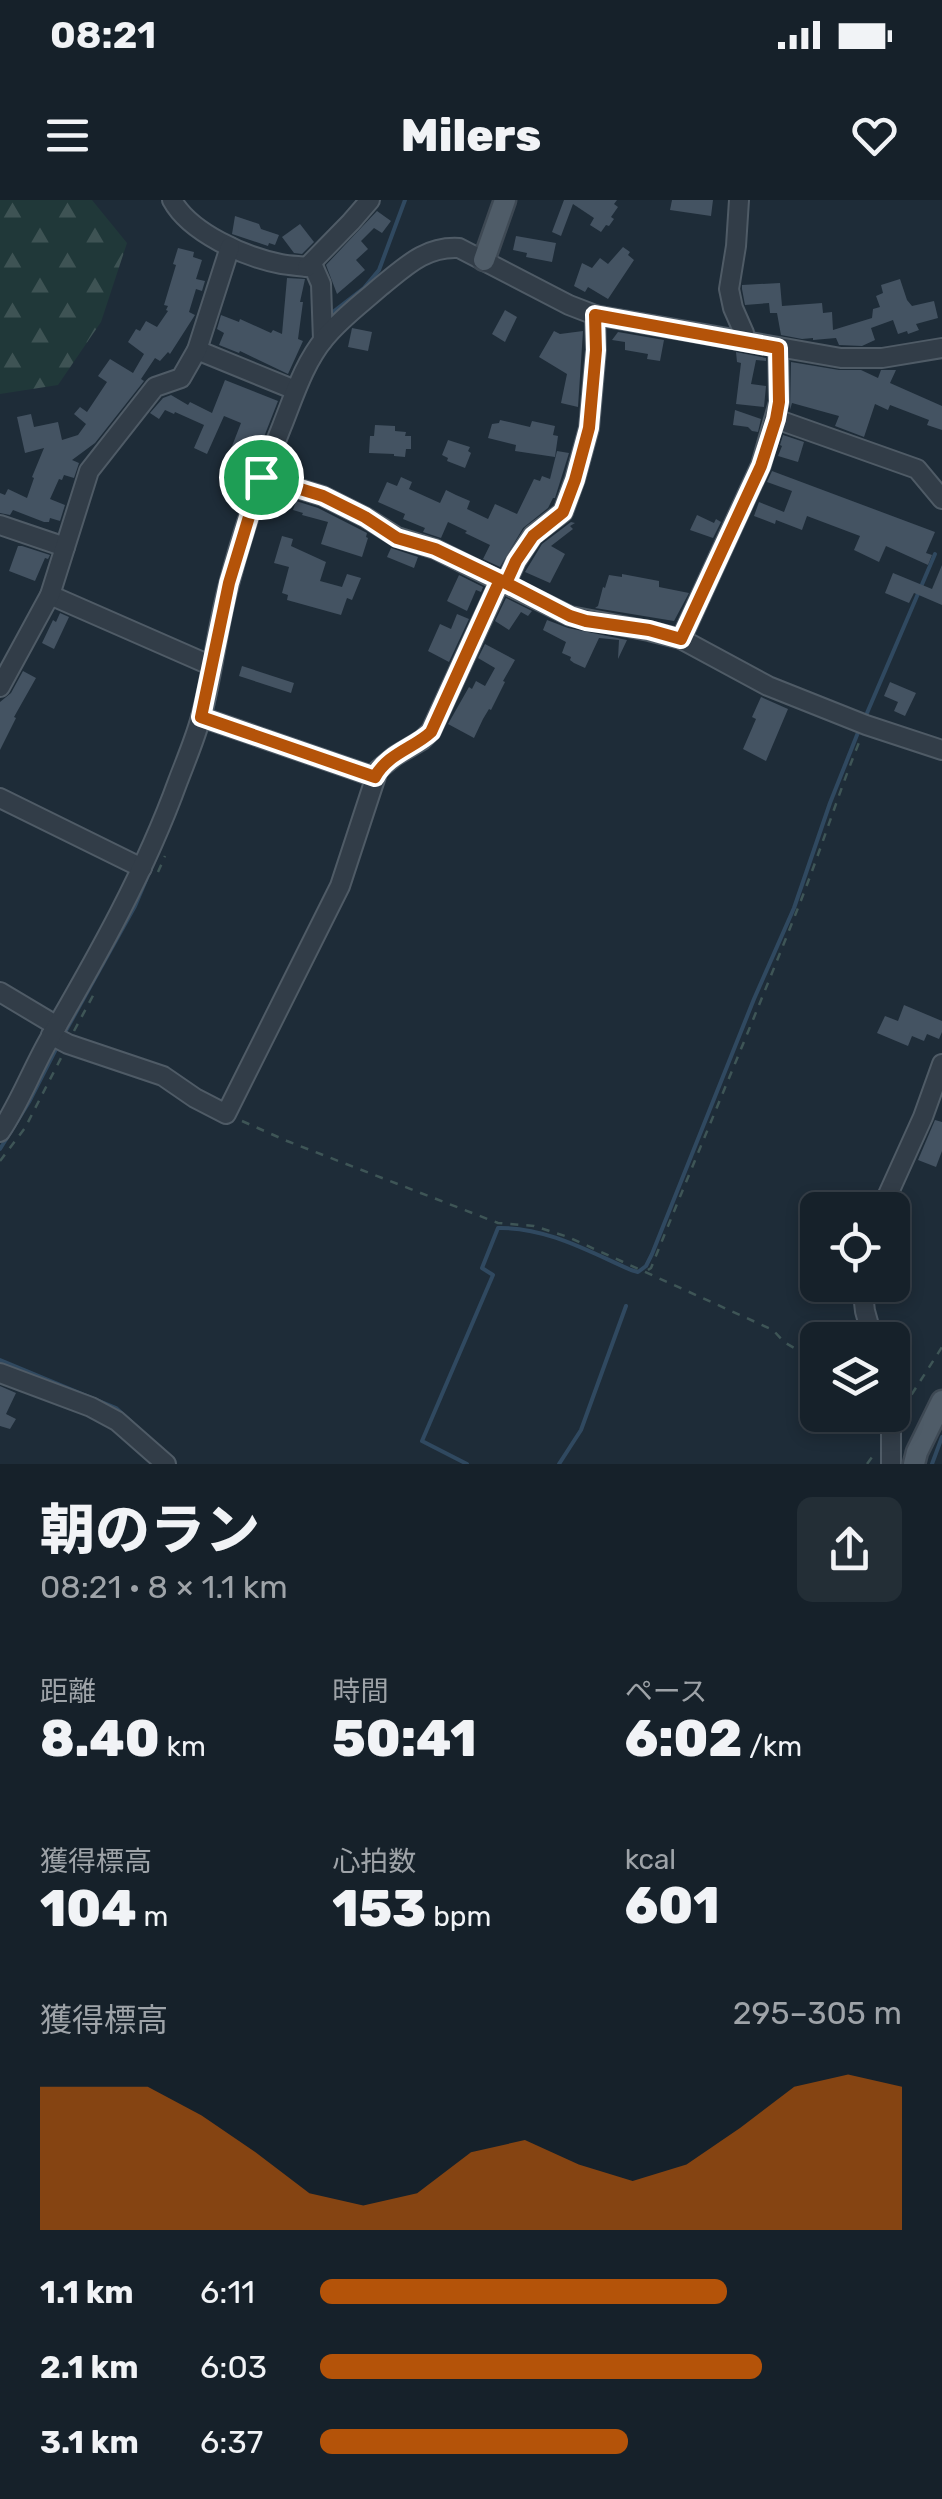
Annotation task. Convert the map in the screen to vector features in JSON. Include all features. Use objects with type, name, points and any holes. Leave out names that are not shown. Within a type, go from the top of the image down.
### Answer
[{"type":"main road","points":[[484,260],[505,200]]},
{"type":"main road","points":[[914,1464],[942,1401]]},
{"type":"street","points":[[308,264],[370,200]]},
{"type":"street","points":[[738,200],[729,288],[745,341]]},
{"type":"street","points":[[174,202],[189,222],[230,247],[268,260],[314,268],[331,336]]},
{"type":"street","points":[[0,687],[50,596],[93,466],[155,386],[180,378],[197,350],[230,247]]},
{"type":"street","points":[[0,1132],[57,1036],[142,868],[206,719],[229,583],[295,390],[331,336],[404,267],[438,248],[458,248],[595,315],[841,358],[862,359],[942,348]]},
{"type":"street","points":[[0,992],[57,1036],[163,1076],[226,1114],[340,886],[375,777],[382,765],[431,732],[503,582],[533,536],[563,512],[589,428],[595,315]]},
{"type":"street","points":[[681,639],[761,466],[779,402],[778,348]]},
{"type":"street","points":[[197,350],[295,390]]},
{"type":"street","points":[[776,419],[916,470],[942,499]]},
{"type":"street","points":[[267,480],[323,496],[397,538],[435,549],[570,616],[681,639],[768,686],[942,750]]},
{"type":"street","points":[[0,524],[64,548]]},
{"type":"street","points":[[50,596],[212,666]]},
{"type":"street","points":[[206,719],[375,777]]},
{"type":"street","points":[[0,798],[142,868]]},
{"type":"street","points":[[889,1192],[942,1064]]},
{"type":"street","points":[[0,1376],[92,1407],[117,1420],[166,1464]]},
{"type":"street","points":[[891,1432],[891,1464]]},
{"type":"path","points":[[643,1270],[652,1268],[720,1104],[866,725]]},
{"type":"path","points":[[226,1114],[498,1223],[534,1226],[568,1237],[773,1330],[800,1351]]},
{"type":"path","points":[[910,1394],[942,1346]]},
{"type":"path","points":[[868,1464],[875,1452]]},
{"type":"green space","points":[[0,200],[92,200],[127,243],[101,322],[58,385],[0,394]]},
{"type":"building","points":[[564,200],[617,200],[614,204],[618,207],[611,217],[614,219],[601,232],[590,225],[594,218],[573,204],[561,236],[552,232]]},
{"type":"building","points":[[672,200],[713,200],[711,216],[670,210]]},
{"type":"building","points":[[377,211],[391,221],[382,233],[374,228],[361,241],[368,249],[356,260],[365,270],[337,294],[326,265]]},
{"type":"building","points":[[235,216],[279,235],[275,245],[232,234]]},
{"type":"building","points":[[300,224],[314,242],[302,254],[294,253],[282,237]]},
{"type":"building","points":[[516,236],[556,243],[552,262],[513,250]]},
{"type":"building","points":[[623,247],[634,260],[608,299],[588,287],[585,292],[574,286],[582,263],[592,268],[600,258],[608,264]]},
{"type":"building","points":[[178,248],[194,252],[193,257],[202,260],[196,279],[205,281],[202,291],[196,289],[189,312],[195,315],[170,354],[160,361],[155,358],[141,379],[144,381],[95,443],[72,460],[79,463],[74,478],[64,475],[59,479],[50,499],[65,505],[60,521],[50,518],[44,522],[13,510],[10,515],[0,513],[0,493],[5,495],[8,489],[27,498],[44,448],[25,453],[17,417],[31,414],[34,427],[58,422],[62,440],[78,435],[86,424],[74,414],[80,407],[87,412],[107,382],[98,376],[110,359],[133,373],[144,354],[128,342],[146,321],[157,327],[168,311],[164,305]]},
{"type":"building","points":[[287,278],[305,279],[298,339],[303,341],[288,374],[219,345],[224,333],[217,329],[221,315],[282,334]]},
{"type":"building","points":[[900,279],[912,306],[934,301],[938,318],[916,324],[919,330],[908,334],[898,334],[893,320],[871,328],[875,340],[862,346],[839,345],[836,338],[813,340],[781,335],[777,313],[770,313],[769,303],[745,305],[742,289],[742,285],[780,283],[782,306],[822,303],[823,313],[832,312],[833,330],[872,318],[873,309],[880,307],[876,296],[883,293],[881,285]]},
{"type":"building","points":[[505,310],[517,317],[505,342],[492,334]]},
{"type":"building","points":[[352,328],[372,332],[368,351],[348,347]]},
{"type":"building","points":[[554,331],[583,331],[578,407],[561,403],[567,374],[539,357]]},
{"type":"building","points":[[618,332],[664,340],[660,361],[647,359],[648,354],[625,350],[625,342],[612,340]]},
{"type":"building","points":[[736,352],[766,358],[756,360],[751,384],[766,386],[764,407],[736,404],[741,363],[737,362]]},
{"type":"building","points":[[791,362],[861,370],[878,378],[881,370],[896,370],[890,383],[942,406],[942,430],[927,425],[929,420],[890,405],[888,410],[875,404],[864,437],[835,426],[839,416],[792,403],[790,410]]},
{"type":"building","points":[[225,380],[278,401],[253,465],[227,459],[241,423],[224,416],[207,454],[194,448],[204,425],[175,412],[165,410],[159,419],[150,413],[171,395],[212,413]]},
{"type":"building","points":[[735,410],[761,419],[758,432],[733,425]]},
{"type":"building","points":[[500,420],[530,427],[532,421],[555,426],[555,457],[515,451],[516,445],[488,438],[492,424]]},
{"type":"building","points":[[375,425],[395,426],[395,431],[411,436],[411,449],[406,449],[405,457],[369,453]]},
{"type":"building","points":[[783,435],[804,442],[798,462],[778,456]]},
{"type":"building","points":[[448,440],[470,447],[465,468],[442,455]]},
{"type":"building","points":[[557,451],[569,453],[555,498],[523,528],[500,567],[483,559],[490,545],[467,531],[448,522],[441,538],[423,532],[425,528],[403,519],[405,514],[378,502],[387,482],[397,486],[401,477],[412,482],[409,489],[440,503],[446,490],[470,501],[467,509],[488,519],[495,504],[517,514],[534,479],[550,479]]},
{"type":"building","points":[[772,471],[935,532],[926,553],[932,555],[928,565],[886,546],[879,562],[854,550],[860,536],[807,516],[802,530],[754,516],[759,502],[784,512],[792,491],[767,482]]},
{"type":"building","points":[[296,501],[367,533],[362,557],[321,544],[328,522],[293,510]]},
{"type":"building","points":[[697,515],[721,522],[713,538],[690,530]]},
{"type":"building","points":[[571,522],[575,523],[570,526],[573,529],[551,546],[565,554],[550,583],[525,572],[542,544]]},
{"type":"building","points":[[282,536],[293,539],[291,546],[326,562],[320,581],[342,587],[347,574],[361,578],[341,615],[287,600],[288,595],[282,593],[289,567],[274,563]]},
{"type":"building","points":[[18,546],[50,555],[35,581],[9,571]]},
{"type":"building","points":[[391,548],[418,557],[414,568],[387,557]]},
{"type":"building","points":[[942,565],[942,605],[914,593],[909,603],[885,593],[893,573],[932,589]]},
{"type":"building","points":[[459,575],[483,587],[481,592],[476,590],[467,611],[447,601]]},
{"type":"building","points":[[609,575],[659,581],[659,587],[689,593],[674,621],[595,608]]},
{"type":"building","points":[[506,598],[532,611],[528,616],[521,612],[509,630],[495,621]]},
{"type":"building","points":[[60,613],[69,617],[54,649],[42,643]]},
{"type":"building","points":[[457,614],[469,619],[449,662],[428,651],[440,624],[451,629]]},
{"type":"building","points":[[547,620],[627,640],[618,659],[619,640],[599,638],[585,668],[562,653],[566,642],[543,630]]},
{"type":"building","points":[[485,644],[515,660],[474,738],[448,724],[469,687],[472,689],[476,681],[485,686],[495,668],[478,658]]},
{"type":"building","points":[[242,666],[294,683],[291,693],[239,676]]},
{"type":"building","points":[[23,671],[36,678],[0,750],[0,702],[11,693]]},
{"type":"building","points":[[890,682],[916,693],[905,716],[894,711],[898,702],[884,696]]},
{"type":"building","points":[[761,697],[788,709],[766,761],[743,749]]},
{"type":"building","points":[[904,1005],[942,1021],[939,1039],[927,1034],[924,1041],[912,1036],[908,1046],[877,1033],[885,1016],[898,1021]]},
{"type":"building","points":[[935,1120],[942,1122],[942,1151],[936,1167],[918,1160]]},
{"type":"building","points":[[0,1386],[16,1393],[6,1414],[16,1419],[10,1429],[0,1426]]},
{"type":"waterway","points":[[329,318],[379,270],[405,200]]},
{"type":"waterway","points":[[867,713],[935,554]]},
{"type":"waterway","points":[[212,712],[217,687]]},
{"type":"waterway","points":[[467,1464],[422,1441],[493,1275],[482,1268],[498,1228],[550,1236],[638,1272],[646,1266],[794,908],[859,730]]},
{"type":"waterway","points":[[64,1034],[135,906],[166,833]]},
{"type":"waterway","points":[[0,1149],[57,1047]]},
{"type":"waterway","points":[[559,1464],[581,1430],[626,1306]]},
{"type":"waterway","points":[[0,1360],[116,1408],[149,1438]]},
{"type":"waterway","points":[[932,1464],[942,1437]]},
{"type":"route","points":[[261,477],[229,583],[201,717],[375,777],[382,765],[431,732],[468,655],[482,619],[500,580],[506,583],[550,608],[570,616],[681,639],[761,466],[779,402],[778,348],[595,315],[589,428],[575,480],[563,512],[533,536],[506,583],[435,549],[397,538],[323,496],[261,477]]}]
